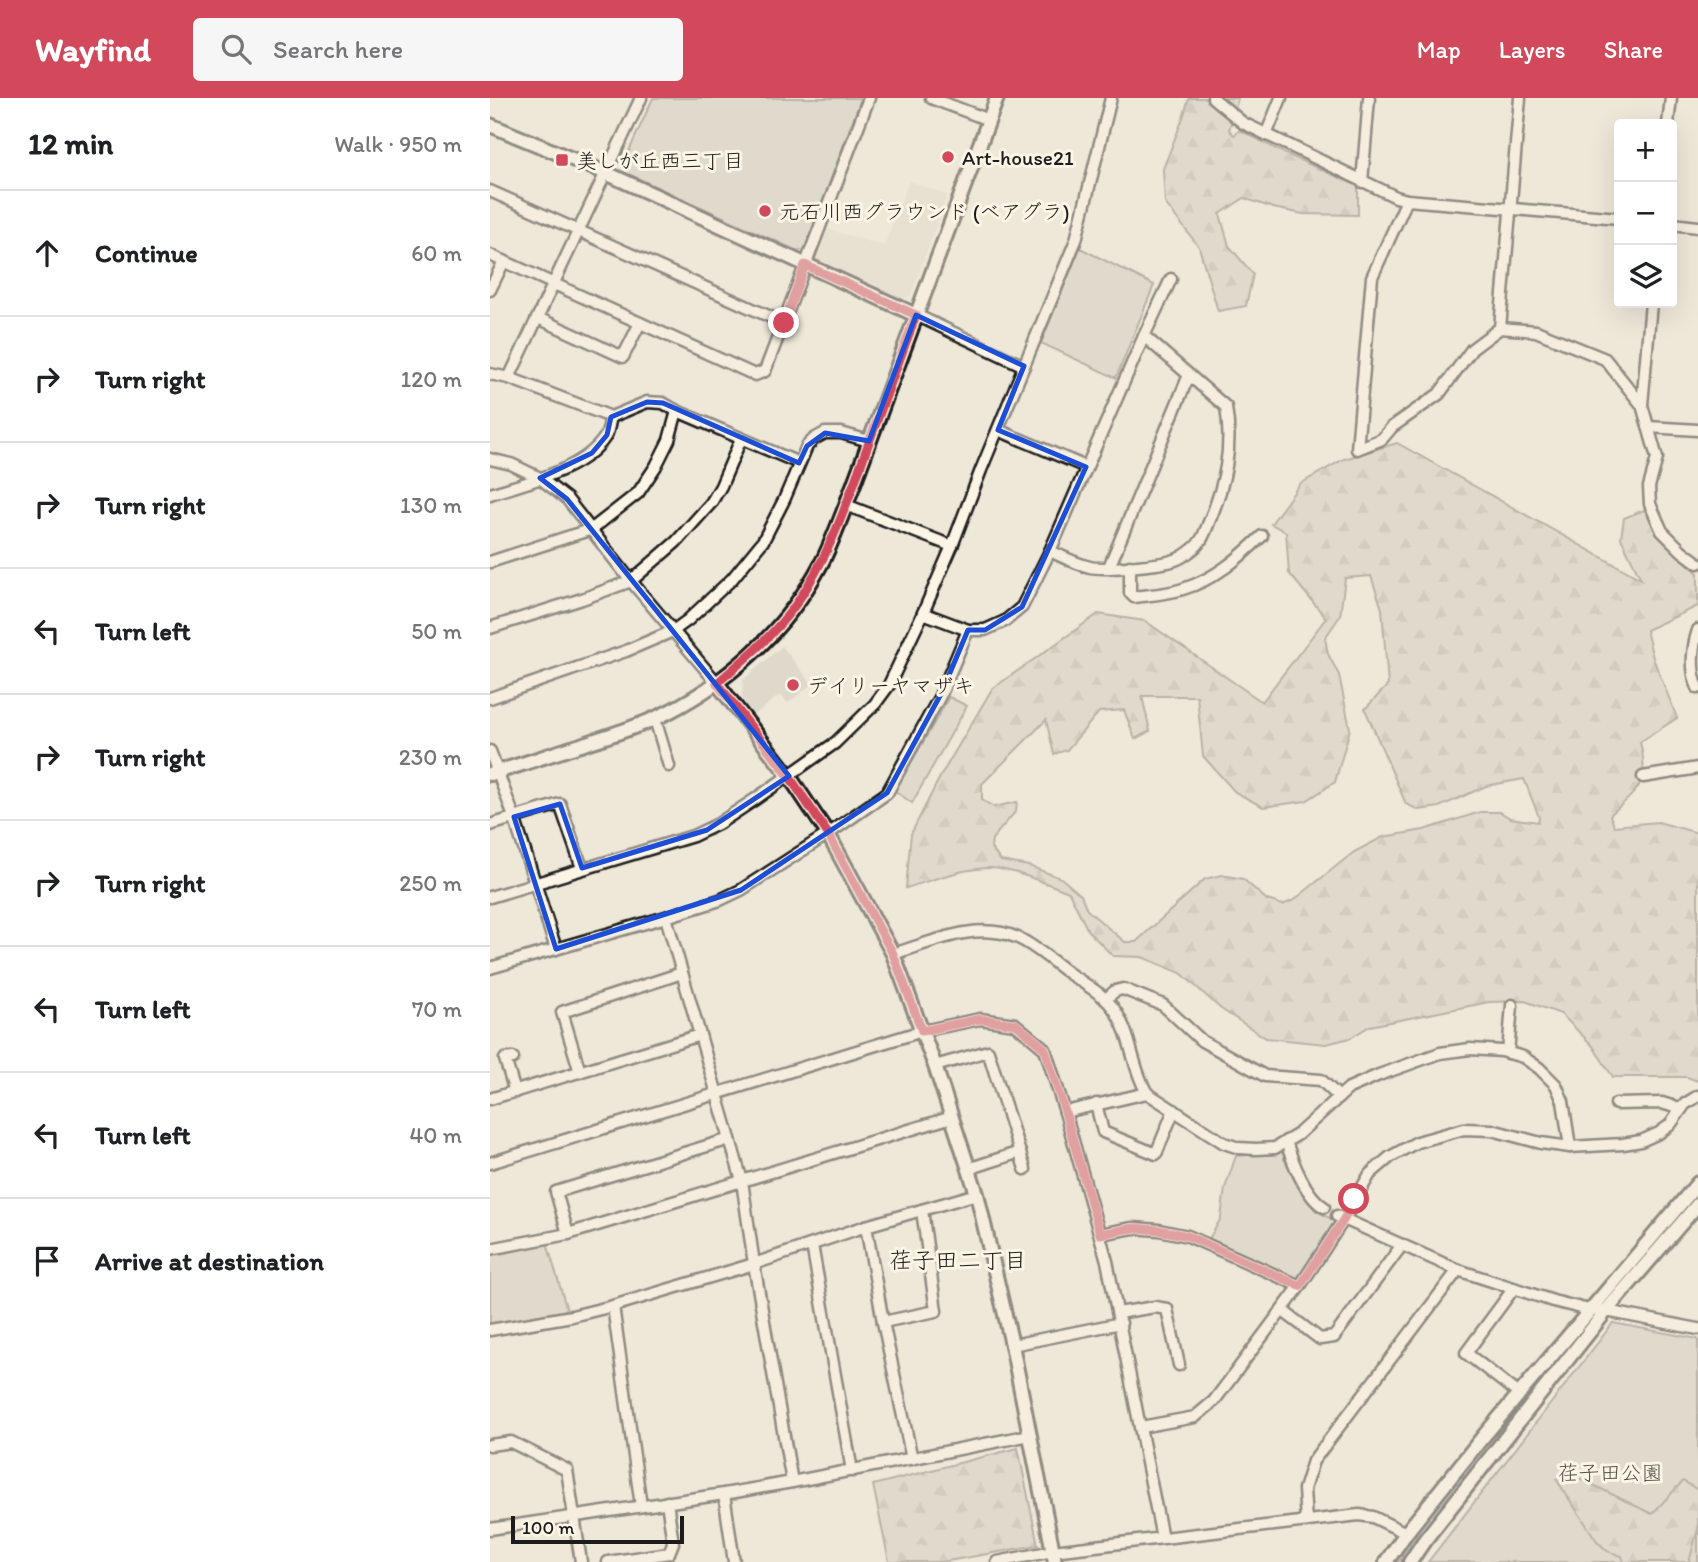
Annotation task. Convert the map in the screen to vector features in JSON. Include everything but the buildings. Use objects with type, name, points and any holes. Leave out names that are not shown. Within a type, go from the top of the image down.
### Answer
[{"type":"street","points":[[509,378],[640,98]]},
{"type":"street","points":[[490,254],[755,375],[765,371],[869,98]]},
{"type":"street","points":[[931,98],[989,120]]},
{"type":"street","points":[[494,773],[619,732],[675,709],[717,683],[755,649],[795,606],[821,563],[846,505],[998,98]]},
{"type":"street","points":[[490,897],[700,833],[718,824],[835,743],[875,704],[894,675],[923,613],[1076,240],[1111,98]]},
{"type":"street","points":[[1213,98],[1242,123],[1396,197],[1614,218]]},
{"type":"street","points":[[1266,135],[1281,98]]},
{"type":"street","points":[[1362,182],[1369,98]]},
{"type":"street","points":[[1500,328],[1520,98]]},
{"type":"street","points":[[1669,119],[1671,98]]},
{"type":"street","points":[[490,125],[606,173],[1024,366]]},
{"type":"street","points":[[490,191],[784,323]]},
{"type":"street","points":[[1407,200],[1372,277],[1357,449],[1382,439],[1392,427],[1439,394],[1472,349],[1500,328],[1536,331],[1605,359],[1642,405]]},
{"type":"street","points":[[1677,225],[1698,227]]},
{"type":"street","points":[[490,290],[504,261]]},
{"type":"street","points":[[923,613],[968,630],[985,630],[1005,621],[1022,607],[1050,551],[1171,279]]},
{"type":"street","points":[[1651,308],[1642,405],[1657,458],[1649,487],[1650,504],[1662,531],[1698,563]]},
{"type":"street","points":[[538,318],[623,357],[640,323]]},
{"type":"street","points":[[1050,551],[1093,568],[1130,566],[1176,560],[1202,540],[1219,497],[1227,465],[1226,407],[1144,336]]},
{"type":"street","points":[[490,374],[509,378],[611,416],[647,402],[663,403],[799,463]]},
{"type":"street","points":[[1109,567],[1189,375]]},
{"type":"street","points":[[490,562],[592,529],[638,493],[669,440],[677,411]]},
{"type":"street","points":[[490,494],[569,467],[592,453],[607,435],[611,416]]},
{"type":"street","points":[[1648,427],[1698,430]]},
{"type":"street","points":[[998,430],[1086,467]]},
{"type":"street","points":[[490,698],[626,651],[673,631],[732,579],[763,541],[807,446],[814,439],[825,433],[841,433],[869,441]]},
{"type":"street","points":[[490,628],[582,599],[631,580],[677,542],[711,503],[741,439]]},
{"type":"street","points":[[490,459],[512,464],[540,478],[567,499],[592,529],[789,776],[828,834],[893,954],[935,1066],[977,1194],[1012,1345],[1054,1556]]},
{"type":"street","points":[[846,505],[951,546]]},
{"type":"street","points":[[1130,566],[1130,593],[1134,597],[1182,589],[1215,576],[1262,536]]},
{"type":"street","points":[[490,968],[720,900],[741,890],[887,793],[941,694],[968,630]]},
{"type":"street","points":[[1698,630],[1693,665],[1698,688]]},
{"type":"street","points":[[655,719],[669,766]]},
{"type":"street","points":[[490,751],[494,773],[514,817],[556,949]]},
{"type":"street","points":[[1643,777],[1698,768]]},
{"type":"street","points":[[490,825],[560,804],[582,868]]},
{"type":"street","points":[[666,918],[742,1181],[792,1482]]},
{"type":"street","points":[[893,954],[969,931],[996,931],[1020,939],[1107,999],[1118,1014],[1127,1035],[1147,1093],[1224,1143],[1239,1148],[1275,1148],[1297,1135],[1349,1088],[1440,1053],[1470,1049],[1523,1057],[1539,1068],[1556,1085],[1563,1101],[1570,1147]]},
{"type":"street","points":[[580,1072],[562,1012],[682,973]]},
{"type":"street","points":[[1107,999],[1115,991],[1123,989],[1163,1005],[1202,1041],[1265,1076],[1321,1080],[1339,1097]]},
{"type":"street","points":[[1508,1053],[1512,1005]]},
{"type":"street","points":[[490,1163],[922,1031],[980,1019],[1016,1024],[1045,1049],[1100,1234],[1120,1318],[1162,1538]]},
{"type":"street","points":[[490,1099],[700,1035]]},
{"type":"street","points":[[935,1066],[988,1051],[1025,1169]]},
{"type":"street","points":[[513,1058],[505,1059],[515,1091]]},
{"type":"street","points":[[1065,1112],[1147,1093]]},
{"type":"street","points":[[1142,1427],[1195,1417],[1214,1401],[1283,1311],[1370,1174],[1390,1157],[1417,1142],[1464,1129],[1492,1130],[1541,1143],[1570,1147],[1641,1140],[1660,1133],[1670,1125],[1681,1109],[1698,1096]]},
{"type":"street","points":[[1616,1104],[1661,1103],[1681,1109]]},
{"type":"street","points":[[1096,1104],[1103,1132],[1156,1154],[1174,1110]]},
{"type":"street","points":[[490,1249],[568,1234],[952,1117]]},
{"type":"street","points":[[568,1234],[556,1192],[730,1139]]},
{"type":"street","points":[[1286,1142],[1308,1190],[1324,1207]]},
{"type":"street","points":[[968,1169],[1020,1152]]},
{"type":"street","points":[[1387,1562],[1406,1533],[1519,1394],[1698,1183]]},
{"type":"street","points":[[490,1330],[613,1306],[977,1194]]},
{"type":"street","points":[[1410,1562],[1606,1311],[1698,1204]]},
{"type":"street","points":[[883,1322],[936,1311],[922,1210]]},
{"type":"street","points":[[1340,1218],[1458,1270],[1553,1301],[1698,1329]]},
{"type":"street","points":[[866,1226],[912,1459]]},
{"type":"street","points":[[1100,1234],[1133,1228],[1188,1236],[1300,1286]]},
{"type":"street","points":[[812,1245],[852,1471]]},
{"type":"street","points":[[1283,1311],[1320,1339],[1334,1337],[1402,1245]]},
{"type":"street","points":[[1306,1522],[1304,1489],[1313,1461],[1458,1270]]},
{"type":"street","points":[[1514,1288],[1466,1353],[1519,1394]]},
{"type":"street","points":[[613,1306],[641,1506]]},
{"type":"street","points":[[1012,1345],[1155,1307],[1167,1309],[1179,1366]]},
{"type":"street","points":[[490,1529],[724,1494],[1030,1435]]},
{"type":"street","points":[[490,1445],[511,1442],[567,1471],[581,1562]]},
{"type":"street","points":[[724,1494],[734,1562]]},
{"type":"street","points":[[608,1562],[669,1553],[673,1543],[667,1502]]},
{"type":"street","points":[[997,1562],[1054,1556],[1162,1538],[1359,1515],[1373,1517],[1406,1533]]},
{"type":"highlighted area","points":[[916,315],[1024,366],[998,430],[1086,467],[1022,607],[985,630],[968,630],[941,694],[887,793],[741,890],[556,949],[514,817],[560,804],[582,868],[707,830],[789,776],[567,499],[540,478],[592,453],[607,435],[611,417],[647,402],[663,403],[799,463],[807,446],[825,433],[869,441]]},
{"type":"shaded area","points":[[909,181],[947,195],[910,296],[900,300],[866,287],[815,261],[827,229],[884,246]]},
{"type":"shaded area","points":[[782,646],[812,684],[788,703],[780,695],[754,715],[742,698],[743,680]]},
{"type":"green space","name":"元石川西グラウンド (ベアグラ)","points":[[653,98],[861,98],[805,249],[798,251],[626,173],[623,164]]},
{"type":"green space","points":[[1189,98],[1238,98],[1229,130],[1234,135],[1240,130],[1358,186],[1358,215],[1303,214],[1244,198],[1220,214],[1229,246],[1253,274],[1246,306],[1218,311],[1199,247],[1165,203],[1163,169]]},
{"type":"green space","points":[[1080,248],[1154,285],[1116,378],[1041,343]]},
{"type":"green space","points":[[1397,443],[1641,579],[1621,538],[1624,518],[1644,510],[1675,552],[1698,573],[1698,606],[1646,630],[1653,658],[1677,718],[1640,742],[1644,767],[1640,784],[1610,815],[1614,826],[1658,822],[1698,833],[1698,1081],[1687,1077],[1613,1077],[1592,1045],[1561,1014],[1525,1001],[1489,1002],[1370,1026],[1350,1038],[1326,1044],[1266,1038],[1221,1009],[1181,973],[1142,957],[1113,956],[1088,931],[1069,892],[1019,874],[991,868],[958,872],[906,888],[911,834],[940,777],[992,689],[1098,614],[1145,621],[1262,702],[1326,618],[1289,573],[1286,532],[1271,524],[1300,484],[1344,459]],"holes":[[[1371,576],[1382,609],[1388,685],[1365,709],[1406,804],[1419,810],[1439,807],[1486,786],[1524,779],[1539,817],[1538,822],[1510,818],[1500,812],[1480,812],[1424,830],[1383,837],[1354,852],[1294,900],[1283,905],[1267,900],[1243,879],[1222,875],[1205,879],[1136,942],[1125,942],[1087,910],[1081,895],[1061,878],[1029,866],[1001,861],[991,848],[992,839],[1016,811],[1017,802],[994,807],[982,800],[982,784],[1046,720],[1054,754],[1067,750],[1099,712],[1124,710],[1135,739],[1150,731],[1142,696],[1197,696],[1203,756],[1235,792],[1263,807],[1306,801],[1335,782],[1350,729],[1339,675],[1328,654],[1325,638],[1340,616],[1345,578]]]},
{"type":"green space","points":[[949,697],[967,706],[912,803],[895,791]]},
{"type":"green space","points":[[1283,1152],[1284,1159],[1315,1210],[1335,1221],[1297,1279],[1209,1239],[1221,1218],[1225,1188],[1236,1156]]},
{"type":"green space","points":[[547,1243],[567,1310],[490,1324],[490,1255]]},
{"type":"green space","name":"荏子田公園","points":[[1613,1323],[1698,1339],[1698,1562],[1428,1562]]},
{"type":"green space","points":[[1582,1328],[1584,1331],[1411,1542],[1399,1562],[1396,1562],[1421,1524]]},
{"type":"green space","points":[[1018,1448],[1038,1545],[942,1562],[889,1562],[873,1485]]},
{"type":"green space","points":[[1563,1474],[1571,1474],[1652,1514],[1683,1481],[1698,1490],[1698,1529],[1689,1562],[1624,1562],[1622,1556],[1607,1551],[1597,1541],[1556,1479]]},
{"type":"place","name":"Art-house21","points":[[948,157]]},
{"type":"place","name":"美しが丘西三丁目","points":[[562,160]]},
{"type":"place","name":"元石川西グラウンド (ベアグラ)","points":[[765,211]]},
{"type":"place","name":"デイリーヤマザキ","points":[[793,685]]},
{"type":"district","name":"荏子田二丁目","points":[[958,1260]]},
{"type":"route","points":[[784,323],[805,265],[916,315],[846,505],[821,563],[795,606],[783,620],[717,683],[789,776],[828,834],[893,954],[922,1031],[980,1019],[1016,1024],[1045,1049],[1100,1234],[1133,1228],[1188,1236],[1300,1286],[1354,1199]]}]
